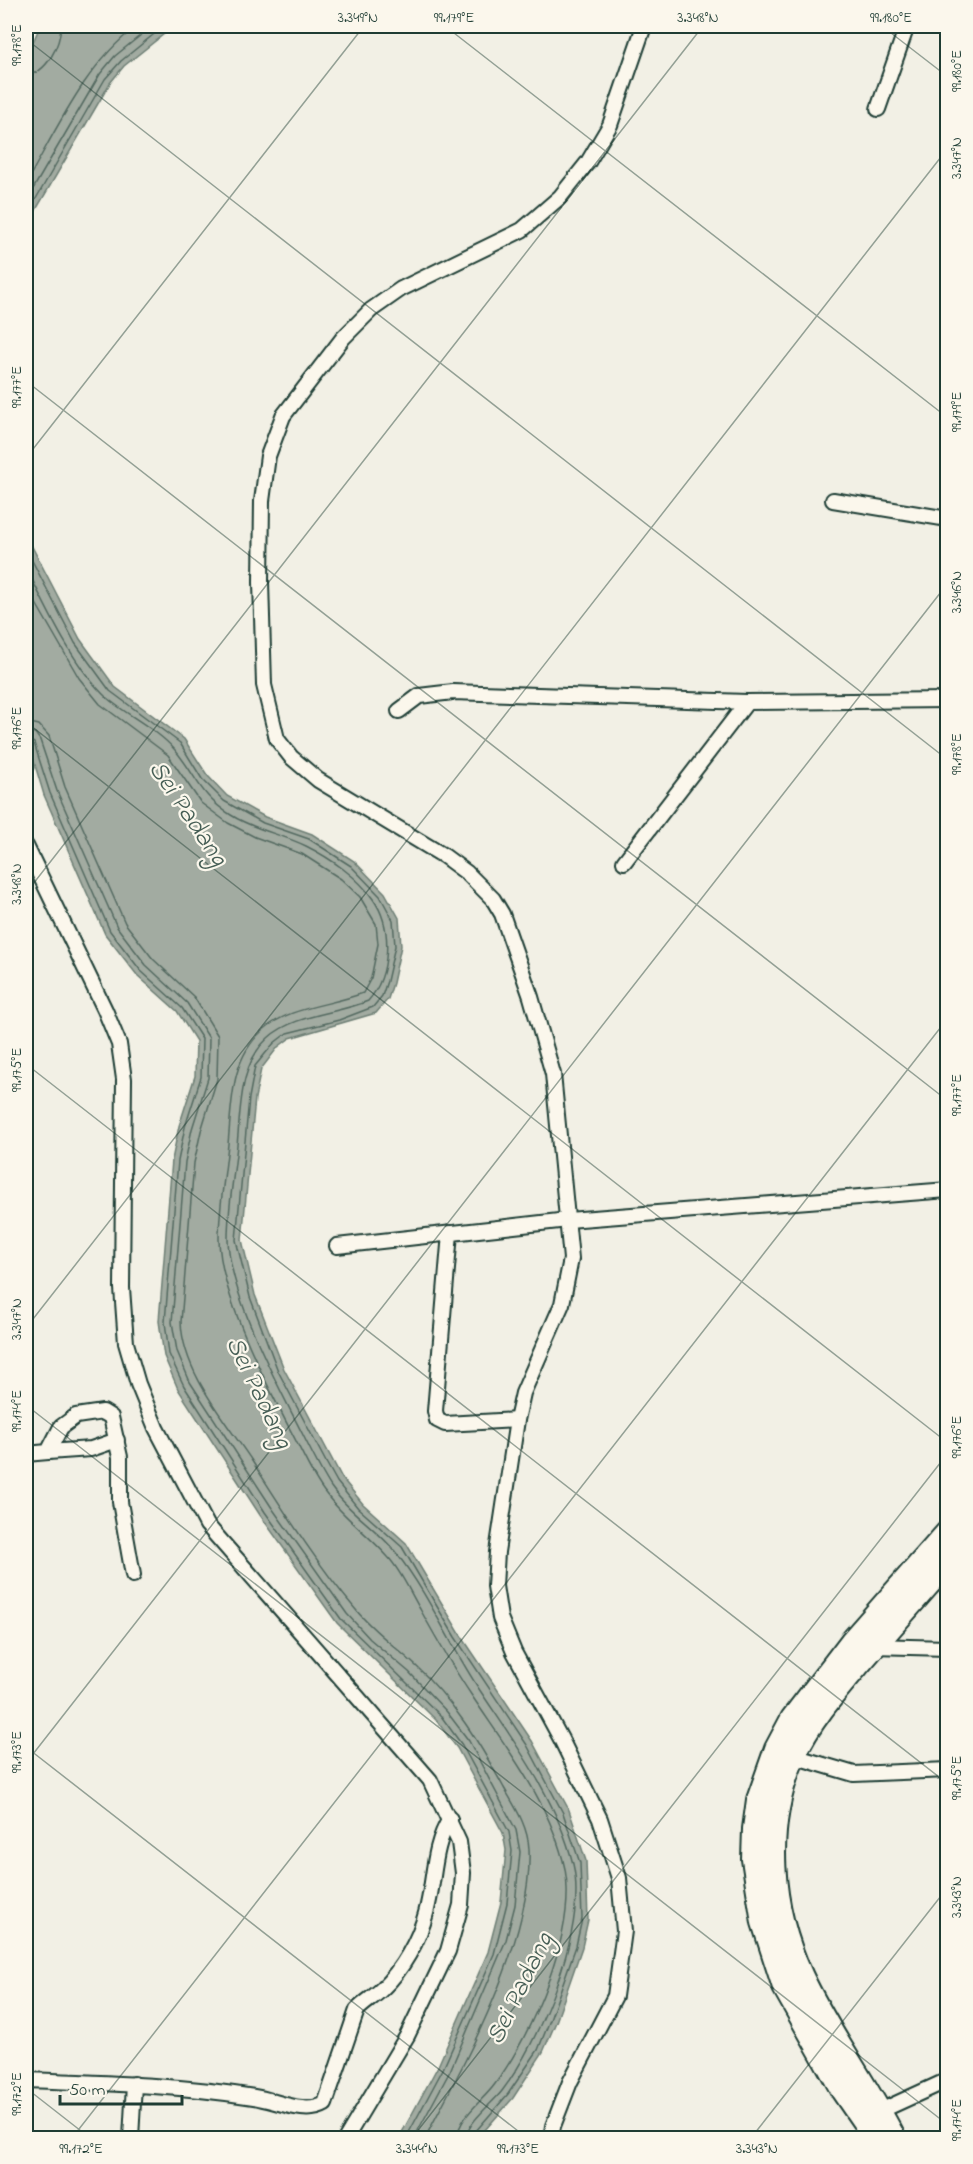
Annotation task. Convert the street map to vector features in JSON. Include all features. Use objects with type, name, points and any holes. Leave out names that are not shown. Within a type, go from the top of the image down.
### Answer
[{"type":"highway","points":[[893,2139],[800,1976],[782,1924],[772,1864],[773,1837],[779,1798],[793,1756],[863,1644],[948,1533]]},
{"type":"highway","points":[[876,2139],[843,2090],[785,1987],[764,1922],[754,1859],[759,1800],[777,1749],[793,1719],[863,1644],[948,1561]]},
{"type":"street","points":[[551,2139],[553,2126],[570,2082],[615,1996],[624,1931],[619,1878],[600,1819],[561,1739],[514,1652],[500,1618],[495,1586],[497,1552],[523,1393],[562,1304],[571,1259],[553,1074],[531,997],[502,914],[493,899],[467,873],[444,856],[318,780],[291,757],[277,739],[264,685],[261,582],[262,501],[268,456],[283,416],[309,378],[343,338],[371,310],[401,289],[522,230],[560,197],[588,162],[610,125],[644,26]]},
{"type":"street","points":[[878,109],[907,26]]},
{"type":"street","points":[[833,500],[948,519]]},
{"type":"street","points":[[399,711],[419,696],[453,692],[747,702],[948,700]]},
{"type":"street","points":[[624,862],[747,702]]},
{"type":"street","points":[[26,846],[119,1044],[124,1079],[122,1288],[126,1343],[138,1384],[156,1428],[207,1525],[405,1748],[430,1780],[459,1842],[463,1873],[461,1905],[448,1951],[407,2036],[346,2139]]},
{"type":"street","points":[[337,1246],[568,1220],[948,1191]]},
{"type":"street","points":[[450,1233],[435,1411],[437,1420],[445,1424],[517,1420]]},
{"type":"street","points":[[48,1452],[61,1427],[76,1416],[103,1412],[109,1414],[113,1420],[120,1457],[118,1479],[120,1502],[134,1575]]},
{"type":"street","points":[[26,1454],[91,1449],[117,1440]]},
{"type":"street","points":[[863,1644],[948,1648]]},
{"type":"street","points":[[793,1756],[854,1774],[948,1770]]},
{"type":"street","points":[[26,2080],[134,2084],[226,2092],[311,2109],[325,2104],[357,2010],[390,1980],[402,1965],[418,1932],[430,1895],[441,1834],[450,1819]]},
{"type":"street","points":[[878,2112],[948,2080]]},
{"type":"street","points":[[131,2139],[134,2084]]},
{"type":"water","points":[[40,26],[174,26],[124,66],[110,83],[26,227],[26,58]]},
{"type":"water","name":"Sei Padang","points":[[26,535],[80,639],[115,687],[184,739],[207,775],[227,796],[265,817],[312,834],[354,861],[385,893],[399,918],[401,946],[393,983],[388,999],[376,1013],[290,1038],[278,1047],[261,1069],[255,1098],[242,1240],[255,1295],[284,1369],[342,1478],[363,1504],[406,1543],[460,1634],[532,1741],[569,1810],[586,1861],[588,1920],[582,1947],[556,2022],[543,2052],[513,2098],[478,2138],[399,2138],[438,2066],[488,1952],[501,1902],[506,1850],[503,1833],[457,1748],[436,1720],[337,1623],[260,1515],[178,1389],[164,1356],[159,1321],[172,1160],[179,1126],[195,1076],[196,1041],[177,1011],[137,975],[105,934],[44,795],[26,735]]}]
